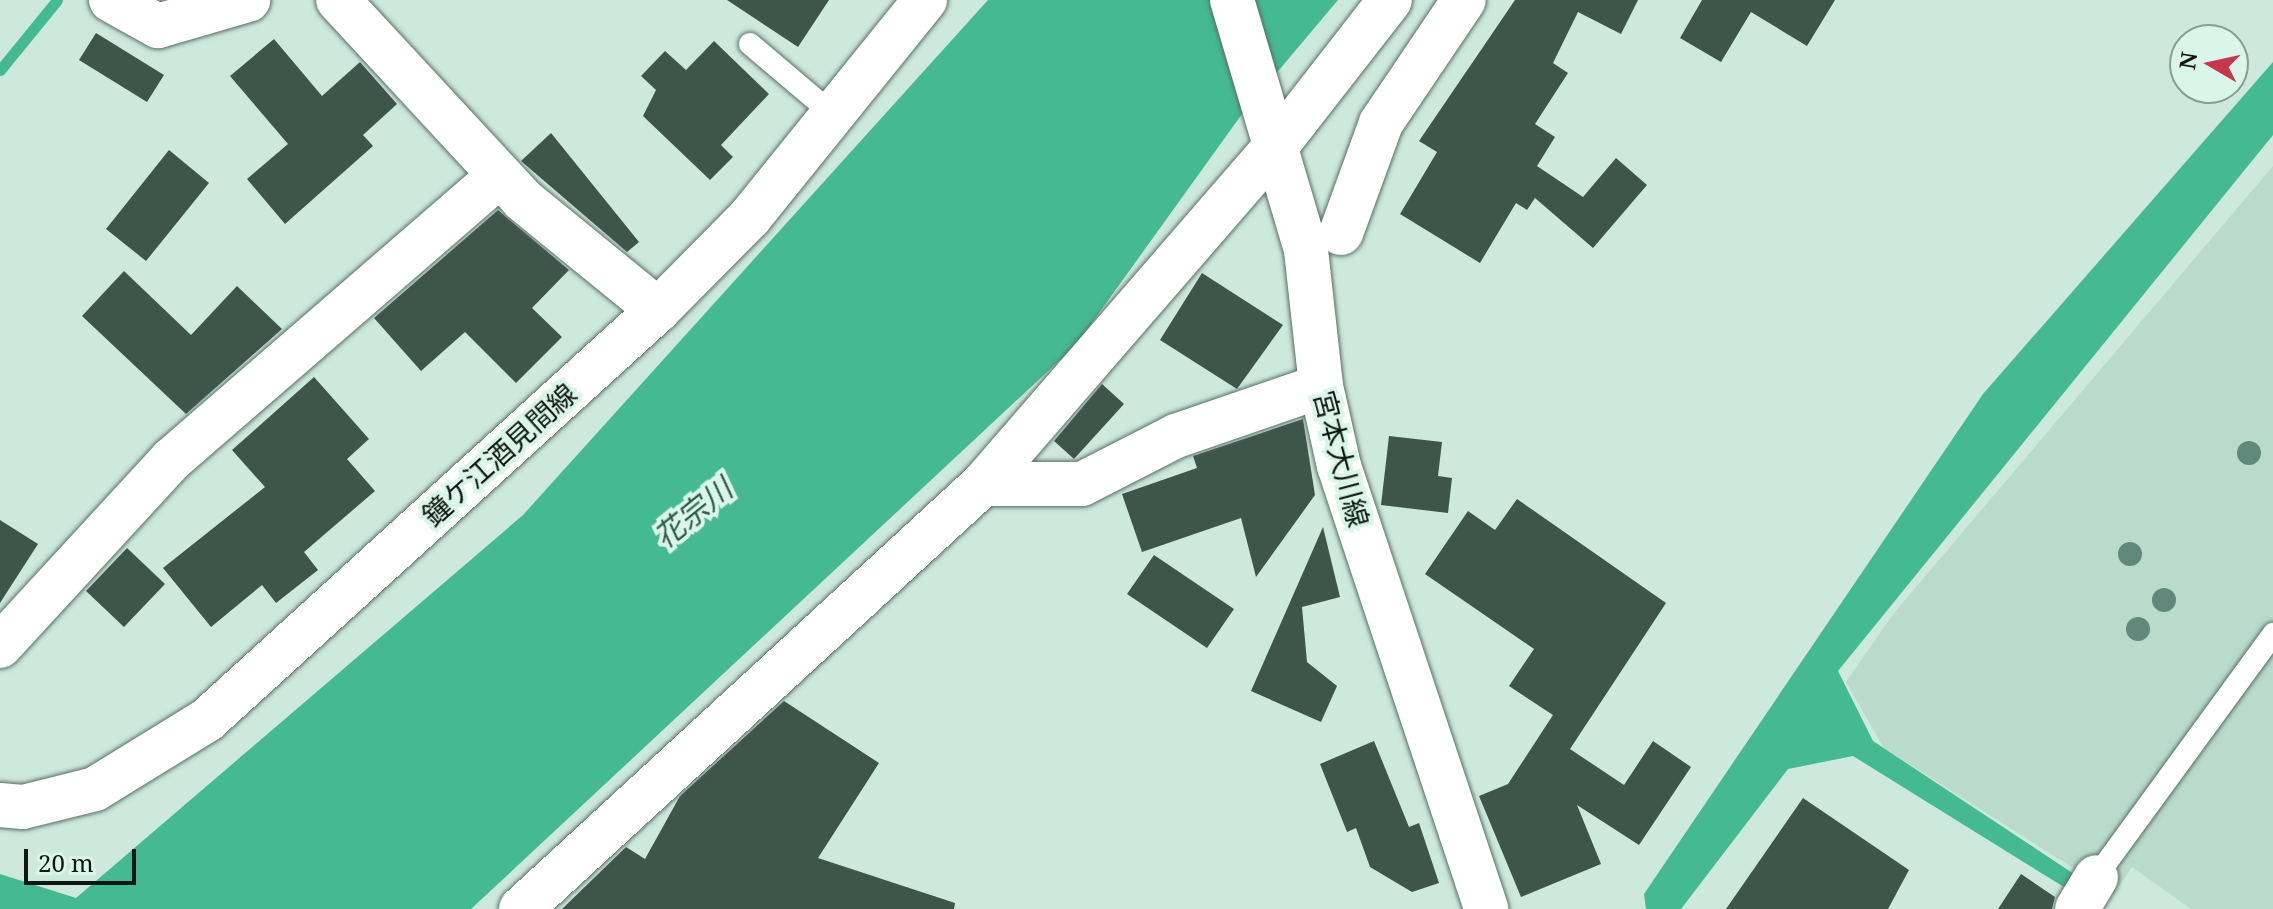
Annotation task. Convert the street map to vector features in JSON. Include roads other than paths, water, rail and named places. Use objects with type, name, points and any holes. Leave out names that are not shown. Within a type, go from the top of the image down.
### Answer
[{"type":"street","points":[[111,0],[158,26],[248,0]]},
{"type":"street","points":[[338,0],[500,175],[658,310]]},
{"type":"street","name":"鐘ケ江酒見間線","points":[[0,805],[23,807],[95,789],[207,720],[658,310],[835,116],[925,0]]},
{"type":"street","name":"宮本大川線","points":[[1232,0],[1306,250],[1321,386],[1339,466],[1486,909]]},
{"type":"street","points":[[521,909],[983,484],[1272,130],[1390,0]]},
{"type":"street","points":[[1341,233],[1381,123],[1464,0]]},
{"type":"street","points":[[0,646],[171,460],[500,175]]},
{"type":"street","points":[[983,484],[1082,484],[1176,436],[1321,386]]},
{"type":"lane","points":[[750,44],[835,116]]},
{"type":"lane","points":[[2083,898],[2273,634]]},
{"type":"water","name":"花宗川","points":[[988,0],[1338,0],[1242,114],[1076,345],[471,909],[0,909],[0,874],[76,898],[523,515]]},
{"type":"water","points":[[2273,62],[2273,135],[1838,671],[1873,741],[2080,878],[2072,892],[1853,756],[1788,769],[1681,909],[1646,909],[1644,894],[1983,394],[2236,104],[2249,104],[2249,89]]},
{"type":"waterway","points":[[0,70],[57,0]]}]
